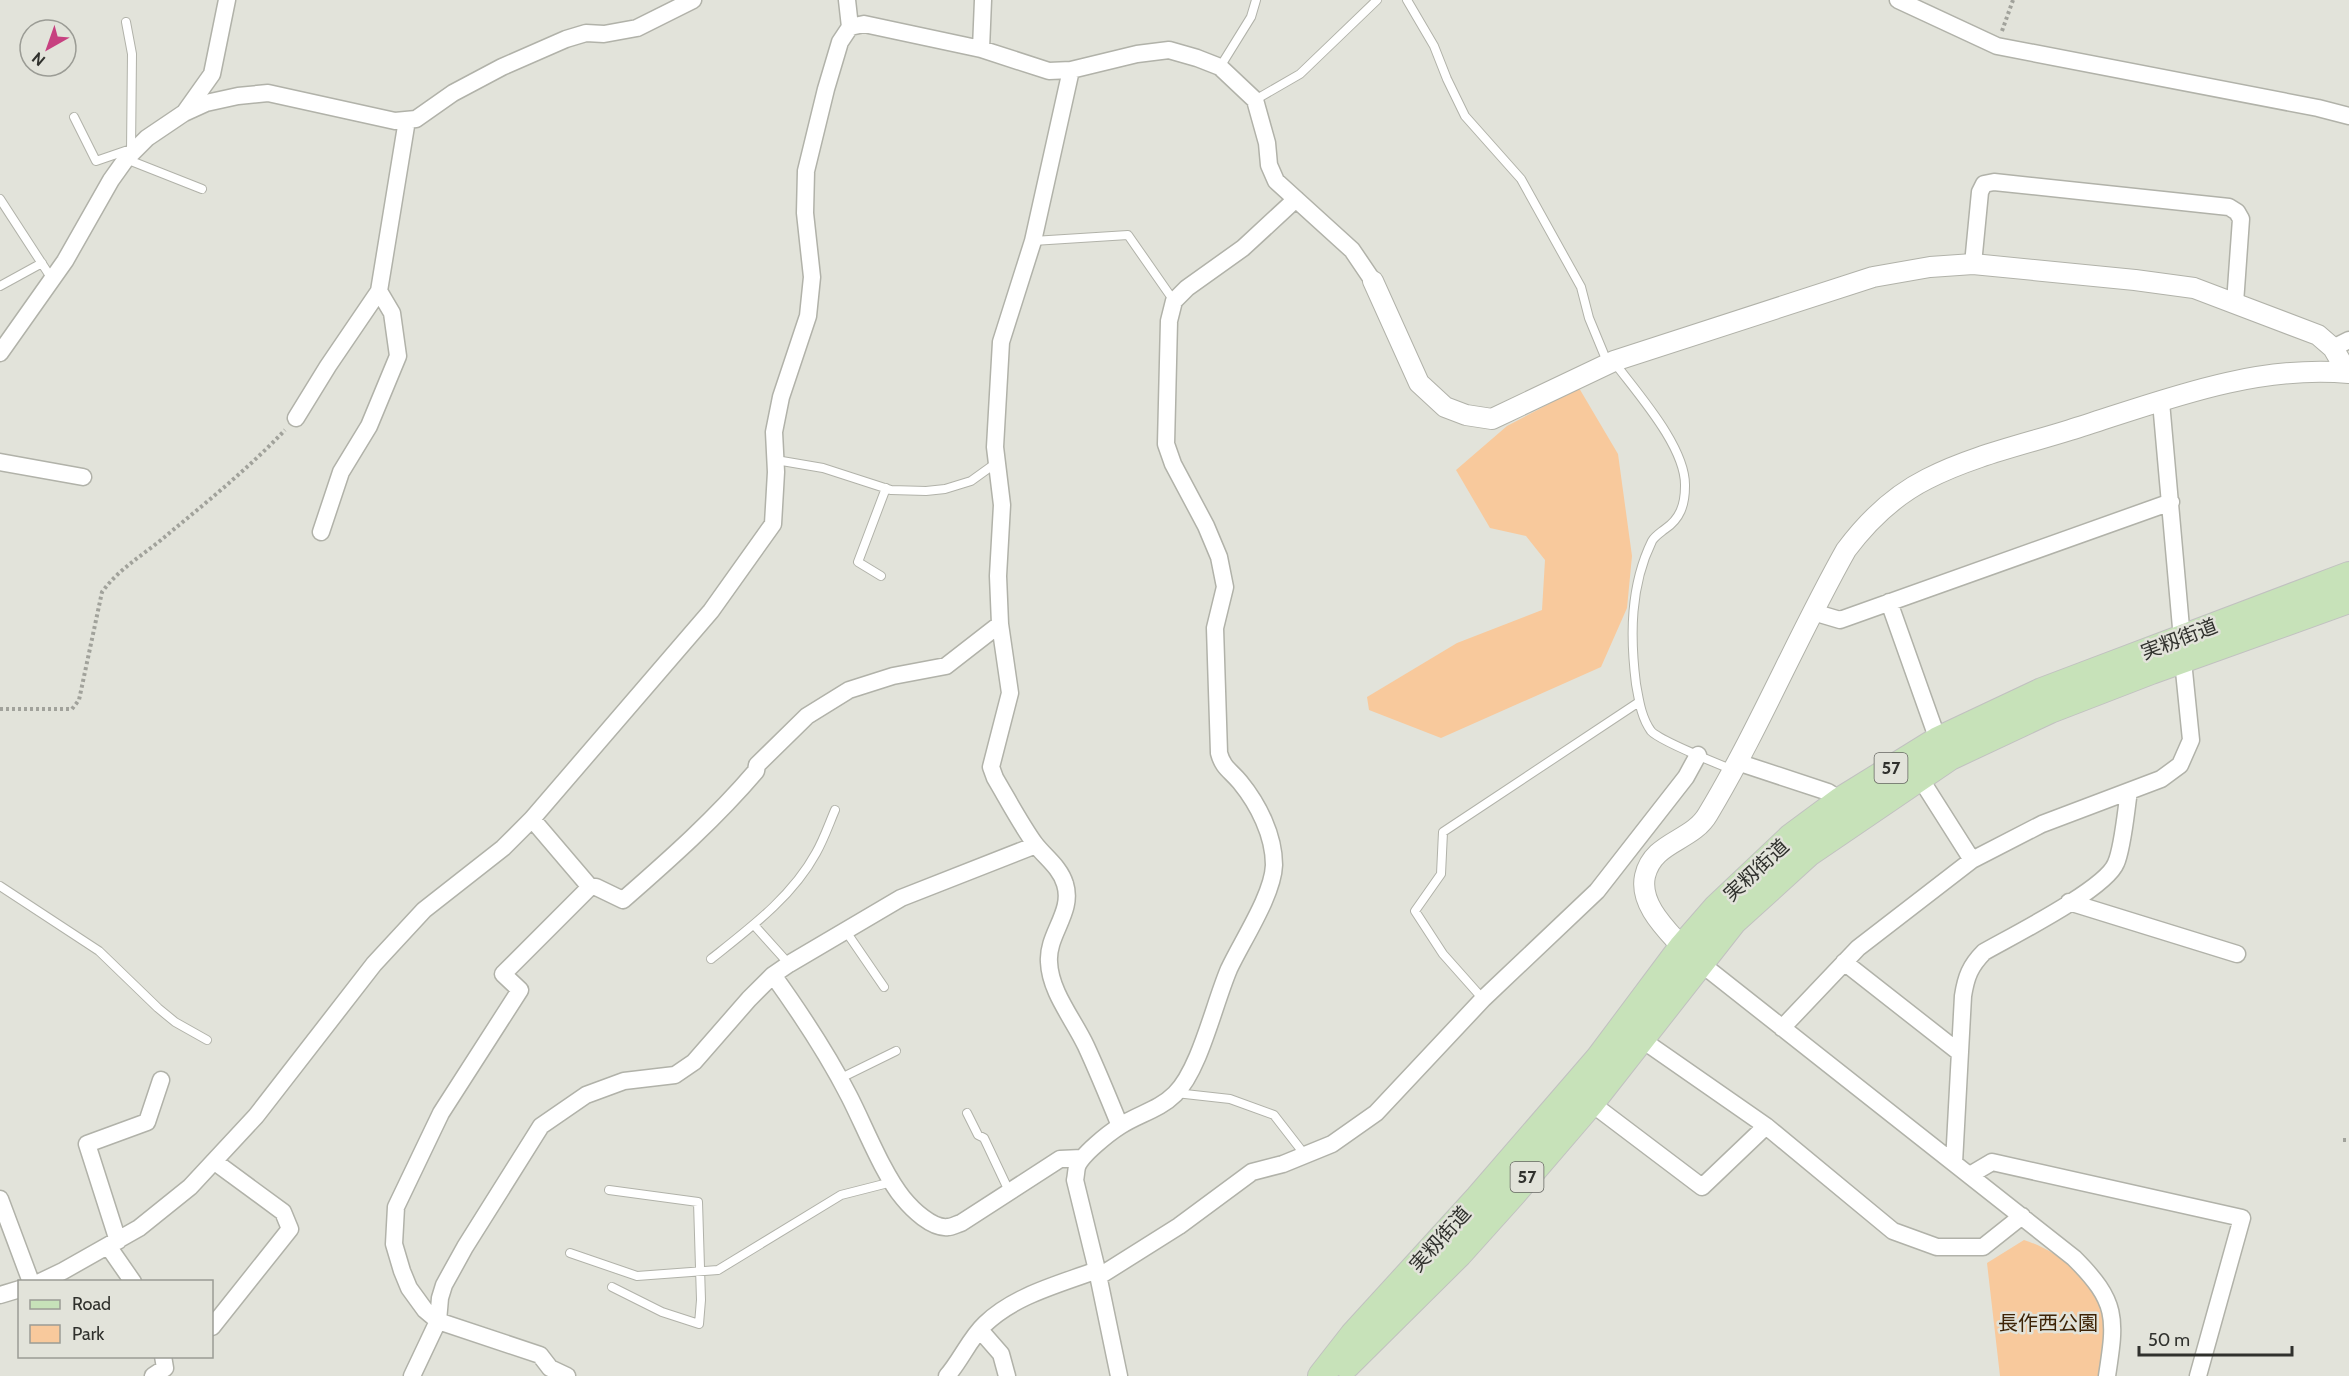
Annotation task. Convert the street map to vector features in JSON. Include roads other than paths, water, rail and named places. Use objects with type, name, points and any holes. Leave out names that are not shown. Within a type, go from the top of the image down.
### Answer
[{"type":"main road","name":"実籾街道","points":[[1321,1376],[1353,1335],[1478,1198],[1691,955],[1733,922],[1799,861],[1950,757],[2050,710],[2151,671],[2183,650],[2319,585],[2349,576]]},
{"type":"main road","name":"実籾街道","points":[[1336,1376],[1459,1254],[1591,1103],[1641,1039],[1716,908],[1791,837],[1841,800],[1938,740],[2042,691],[2349,600]]},
{"type":"street","points":[[184,113],[212,74],[227,0]]},
{"type":"street","points":[[0,353],[65,261],[111,180],[129,154],[147,138],[184,113],[206,103],[238,96],[268,93],[395,121],[416,120],[453,93],[502,67],[566,39],[586,33],[604,34],[637,28],[693,0]]},
{"type":"street","points":[[42,1280],[113,1244],[162,1211],[215,1162],[256,1116],[374,964],[424,910],[503,848],[532,819],[711,611],[773,524],[776,460],[774,432],[781,397],[808,316],[812,277],[805,213],[806,171],[840,42],[850,27],[847,0]]},
{"type":"street","points":[[981,49],[983,0]]},
{"type":"street","points":[[1898,0],[1997,46],[2349,116]]},
{"type":"street","points":[[850,27],[864,24],[981,49],[1049,71],[1071,70],[1137,54],[1169,50],[1220,67],[1255,100],[1267,143],[1269,165],[1276,181],[1352,250],[1373,281],[1419,382],[1445,406],[1466,415],[1492,419],[1611,362],[1873,277],[1930,267],[1973,264],[2194,288],[2341,344],[2348,373],[2292,372],[2255,377],[2161,402],[1962,463],[1926,479],[1883,510],[1846,550],[1706,818],[1685,836],[1660,850],[1650,863],[1645,877],[1646,892],[1653,912],[1691,955],[2074,1258],[2103,1290],[2114,1328],[2109,1376]]},
{"type":"street","points":[[1071,70],[1033,241],[1001,342],[995,447],[1002,505],[998,576],[1000,624],[1011,693],[991,767],[994,778],[1036,845],[1054,865],[1065,882],[1069,899],[1054,937],[1048,960],[1050,972],[1085,1044],[1120,1126]]},
{"type":"street","points":[[296,418],[379,291],[407,120]]},
{"type":"street","points":[[1973,264],[1980,192],[1984,184],[1994,182],[2229,207],[2237,212],[2241,219],[2235,303]]},
{"type":"street","points":[[1119,1376],[1076,1180],[1077,1167],[1082,1158],[1120,1126],[1154,1110],[1176,1094],[1194,1062],[1229,970],[1268,891],[1274,866],[1270,838],[1262,816],[1240,782],[1222,765],[1219,753],[1215,628],[1225,587],[1219,557],[1206,526],[1173,464],[1166,444],[1169,321],[1174,301],[1187,288],[1243,248],[1296,199]]},
{"type":"street","points":[[321,532],[341,472],[369,426],[398,356],[392,313],[379,291]]},
{"type":"street","points":[[1782,1028],[1858,948],[1972,860],[2042,824],[2161,779],[2180,765],[2191,740],[2161,402]]},
{"type":"street","points":[[0,462],[83,477]]},
{"type":"street","points":[[1813,612],[1840,620],[2171,502]]},
{"type":"street","points":[[1889,602],[1938,740]]},
{"type":"street","points":[[567,1376],[550,1368],[540,1355],[438,1321],[425,1310],[409,1288],[394,1244],[396,1207],[441,1113],[520,990],[503,974],[590,887],[596,887],[623,900],[730,802],[756,771],[757,765],[807,716],[849,690],[894,676],[946,666],[1000,624]]},
{"type":"street","points":[[947,1376],[980,1330],[1004,1310],[1030,1295],[1098,1273],[1179,1226],[1252,1172],[1305,1155],[1340,1139],[1376,1113],[1483,999],[1597,891],[1686,777],[1698,755]]},
{"type":"street","points":[[1735,766],[1828,792],[1841,800]]},
{"type":"street","points":[[1920,778],[1972,860]]},
{"type":"street","points":[[1954,1163],[1966,976],[1974,962],[1984,952],[2108,876],[2116,863],[2129,791]]},
{"type":"street","points":[[532,819],[590,887]]},
{"type":"street","points":[[412,1376],[438,1321],[440,1298],[444,1285],[465,1246],[541,1126],[586,1095],[624,1081],[675,1075],[694,1062],[773,975],[789,963],[901,898],[1036,845]]},
{"type":"street","points":[[2069,902],[2237,954]]},
{"type":"street","points":[[1844,962],[1960,1053]]},
{"type":"street","points":[[773,975],[805,1019],[892,1182],[903,1198],[939,1227],[961,1223],[1060,1159],[1082,1158]]},
{"type":"street","points":[[1641,1039],[1766,1126],[1893,1231],[1937,1247],[1983,1247],[2022,1216]]},
{"type":"street","points":[[132,1280],[113,1244],[87,1144],[147,1122],[161,1080]]},
{"type":"street","points":[[1591,1103],[1702,1187],[1766,1126]]},
{"type":"street","points":[[213,1327],[290,1229],[283,1212],[215,1162]]},
{"type":"street","points":[[1970,1175],[1992,1162],[2242,1218],[2198,1376]]},
{"type":"street","points":[[0,1199],[31,1280]]},
{"type":"street","points":[[0,1295],[18,1290]]},
{"type":"street","points":[[980,1330],[1000,1354],[1007,1376]]},
{"type":"street","points":[[153,1376],[165,1368],[163,1358]]},
{"type":"lane","points":[[1220,67],[1251,18],[1256,0]]},
{"type":"lane","points":[[1255,100],[1300,74],[1377,0]]},
{"type":"lane","points":[[1407,0],[1434,46],[1465,116],[1521,179],[1581,287],[1589,318],[1611,362],[1667,437],[1680,461],[1685,484],[1683,508],[1673,523],[1653,538],[1642,563],[1638,580],[1632,620],[1632,650],[1639,702],[1643,716],[1653,733],[1698,755],[1735,766]]},
{"type":"lane","points":[[126,22],[132,54],[129,154]]},
{"type":"lane","points":[[74,117],[96,161],[129,154],[202,189]]},
{"type":"lane","points":[[0,199],[52,279]]},
{"type":"lane","points":[[1033,241],[1128,235],[1174,301]]},
{"type":"lane","points":[[0,286],[42,263]]},
{"type":"lane","points":[[776,460],[823,468],[886,488],[926,491],[945,489],[971,481],[996,463]]},
{"type":"lane","points":[[881,576],[858,562],[886,488]]},
{"type":"lane","points":[[1483,999],[1443,954],[1415,911],[1441,874],[1443,832],[1639,702]]},
{"type":"lane","points":[[711,959],[754,925],[791,890],[816,853],[835,810]]},
{"type":"lane","points":[[0,886],[99,951],[158,1008],[175,1022],[207,1040]]},
{"type":"lane","points":[[754,925],[789,963]]},
{"type":"lane","points":[[845,930],[884,987]]},
{"type":"lane","points":[[839,1079],[896,1051]]},
{"type":"lane","points":[[1176,1094],[1230,1099],[1274,1115],[1305,1155]]},
{"type":"lane","points":[[967,1113],[978,1135],[984,1138],[1009,1191]]},
{"type":"lane","points":[[570,1253],[637,1276],[718,1270],[841,1195],[892,1182]]},
{"type":"lane","points":[[609,1190],[698,1202],[701,1271],[699,1324],[662,1312],[612,1287]]},
{"type":"park label","name":"長作西公園","points":[[2048,1323]]}]
